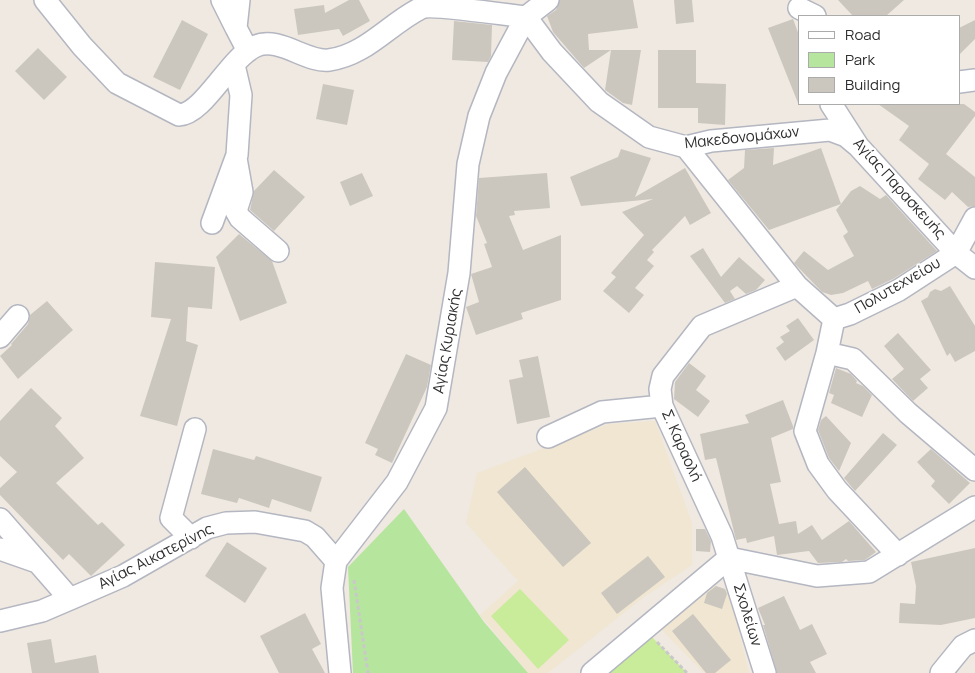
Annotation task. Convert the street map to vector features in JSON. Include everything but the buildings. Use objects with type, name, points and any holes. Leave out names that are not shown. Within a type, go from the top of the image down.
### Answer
[{"type":"street","points":[[45,0],[82,46],[117,83],[179,115],[194,110],[241,58],[257,45],[274,44],[327,60],[346,56],[361,49],[422,8],[526,17]]},
{"type":"street","points":[[222,0],[236,28],[241,58],[241,95],[236,158],[242,192],[236,211],[240,218],[278,251]]},
{"type":"street","points":[[236,28],[240,0]]},
{"type":"street","name":"Αγίας Κυριακής","points":[[340,673],[332,588],[419,444],[436,408],[459,274],[468,164],[479,116],[496,73],[526,17],[548,0]]},
{"type":"street","name":"Μακεδονομάχων","points":[[526,17],[552,52],[599,102],[650,137],[686,147],[711,140],[830,130],[846,136],[858,146]]},
{"type":"street","name":"Αγίας Παρασκευής","points":[[832,105],[858,146],[956,253],[975,268]]},
{"type":"street","points":[[686,147],[797,286],[834,318],[828,353],[805,431],[818,464],[838,490],[898,555]]},
{"type":"street","points":[[212,223],[236,158]]},
{"type":"street","name":"Πολυτεχνείου","points":[[834,318],[850,314],[899,290],[956,253],[975,218]]},
{"type":"street","name":"Σ. Καραολή","points":[[729,558],[722,536],[662,406],[660,389],[663,376],[702,326],[797,286]]},
{"type":"street","points":[[0,337],[18,316]]},
{"type":"street","points":[[828,353],[853,359],[908,413],[972,458]]},
{"type":"street","points":[[548,437],[602,412],[662,406]]},
{"type":"street","points":[[191,538],[172,518],[195,429]]},
{"type":"street","points":[[592,673],[729,558],[825,576],[869,572],[975,507]]},
{"type":"street","points":[[0,519],[70,599]]},
{"type":"street","name":"Αγίας Αικατερίνης","points":[[0,622],[42,611],[123,576],[207,528],[226,523],[239,521],[255,522],[305,531],[315,537],[345,567]]},
{"type":"street","points":[[0,549],[39,563]]},
{"type":"street","name":"Σχολείων","points":[[729,558],[765,673]]},
{"type":"street","points":[[941,673],[963,646],[975,640]]},
{"type":"path","points":[[345,567],[368,673]]},
{"type":"path","points":[[651,636],[688,673]]},
{"type":"shaded area","points":[[655,421],[692,523],[692,565],[644,597],[548,673],[528,673],[480,615],[518,581],[466,523],[477,473],[609,424]]},
{"type":"shaded area","points":[[710,584],[729,590],[749,673],[704,673],[659,627]]},
{"type":"green space","points":[[404,509],[484,622],[528,673],[353,673],[348,567]]},
{"type":"green space","points":[[520,589],[569,640],[538,669],[491,616]]},
{"type":"green space","points":[[651,636],[687,673],[607,673]]}]
